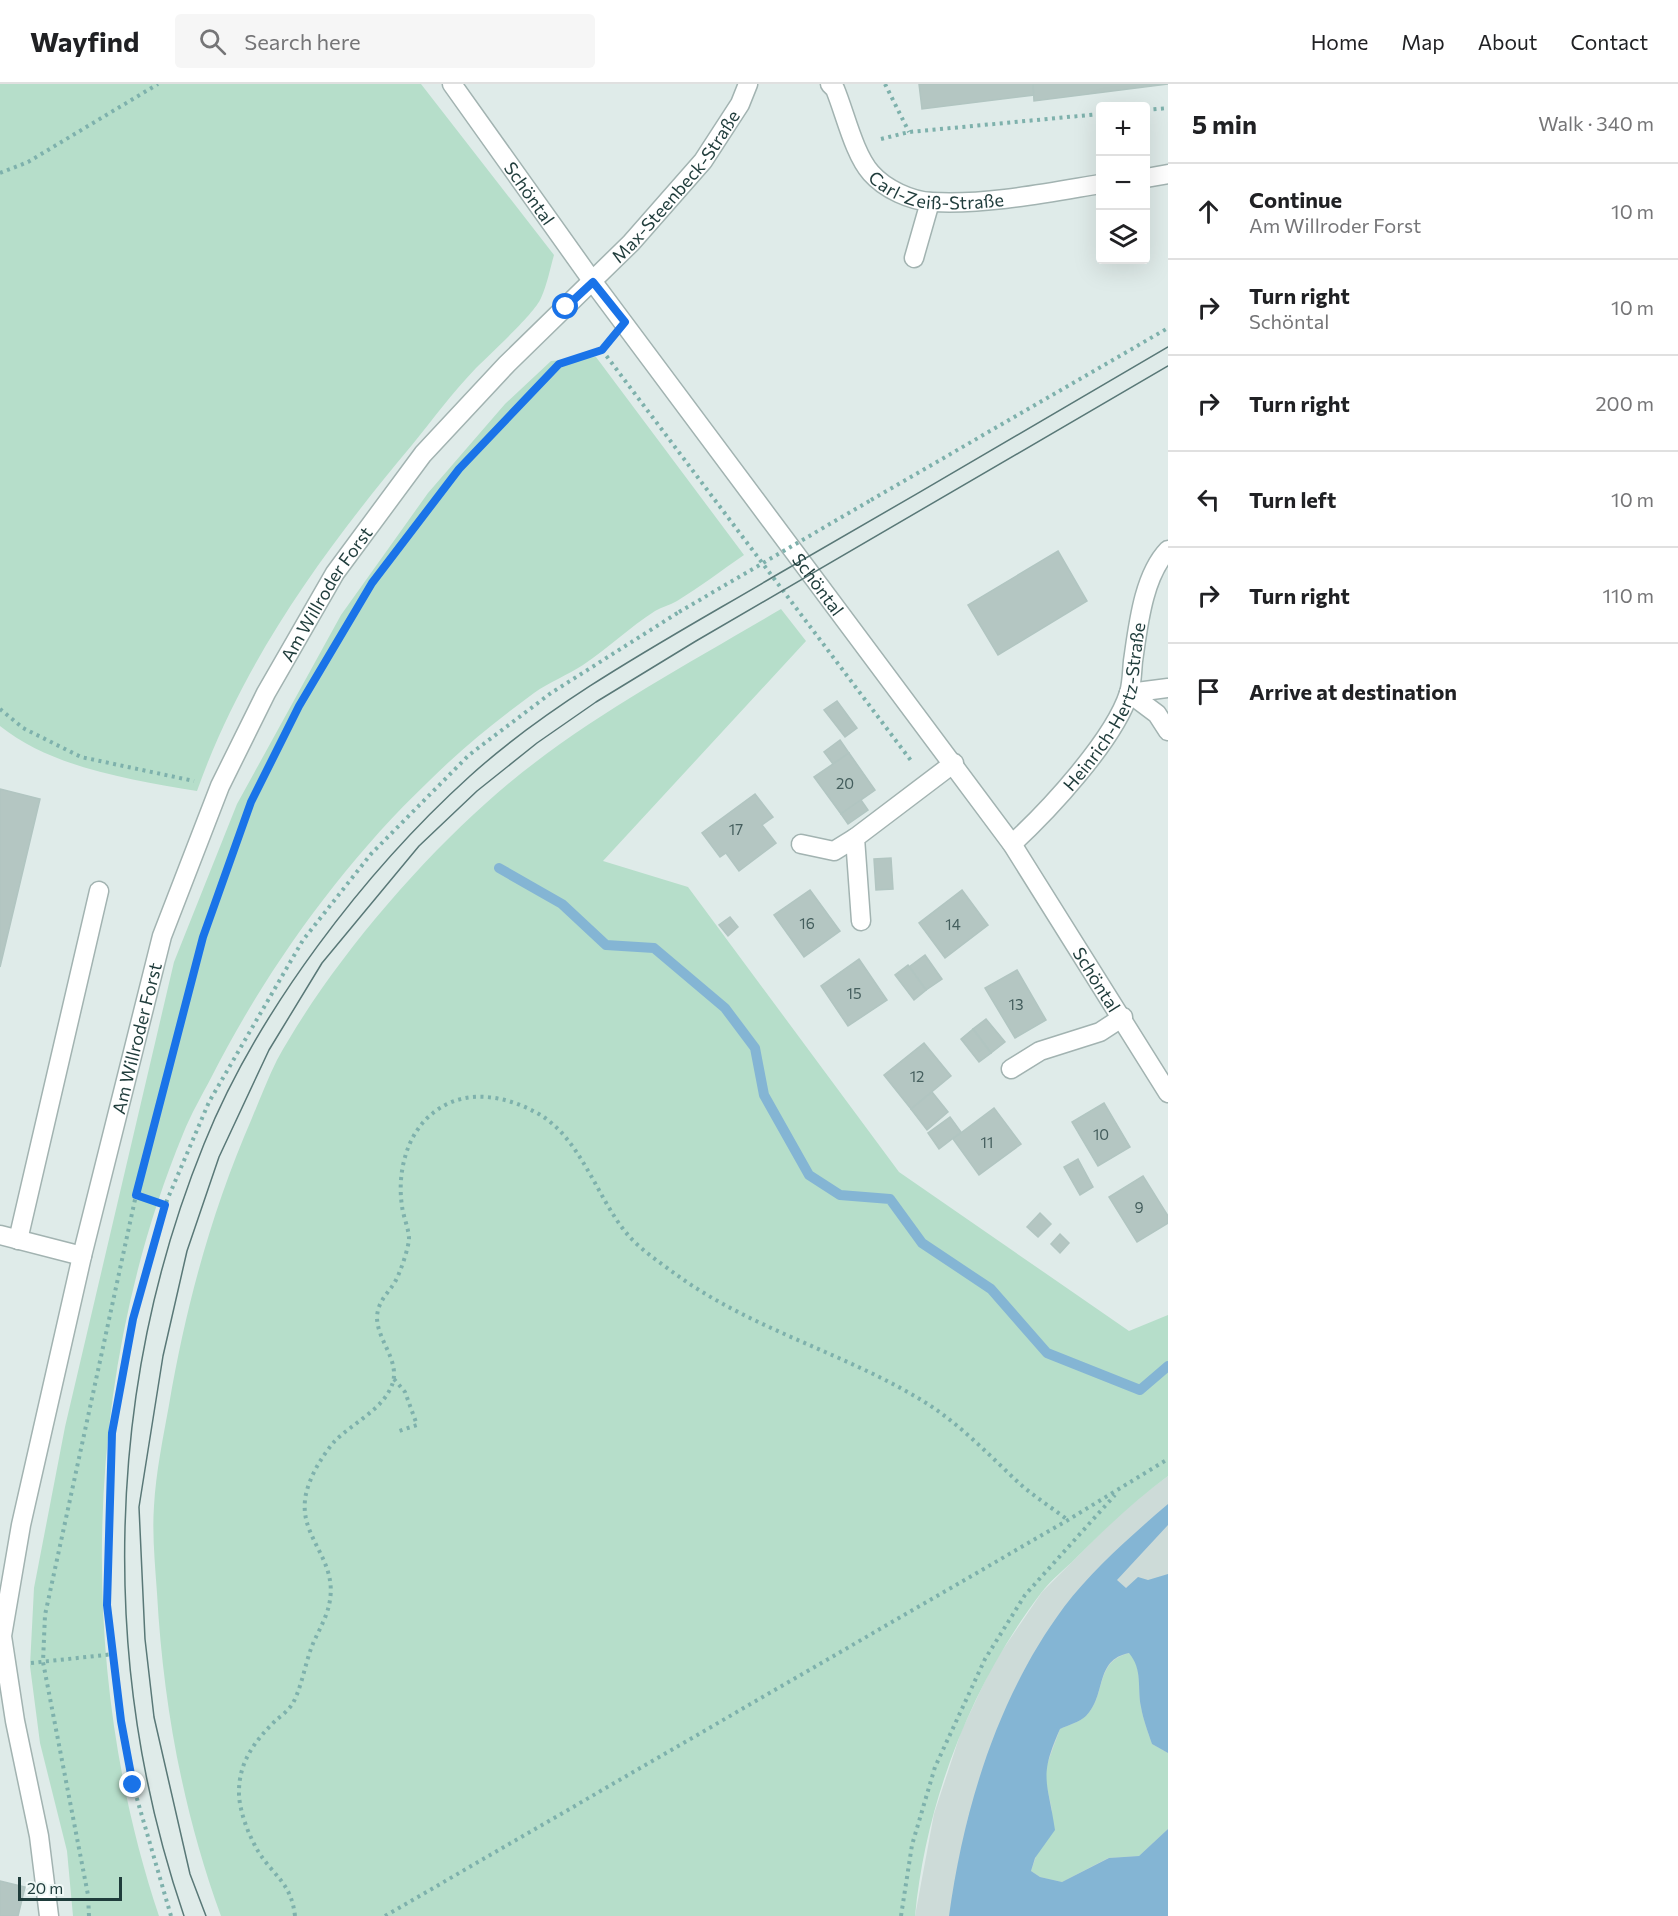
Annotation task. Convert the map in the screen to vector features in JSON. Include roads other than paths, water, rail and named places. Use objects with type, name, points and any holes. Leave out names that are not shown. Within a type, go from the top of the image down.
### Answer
[{"type":"street","name":"Schöntal","points":[[452,84],[593,282],[954,763],[1012,844],[1123,1017],[1168,1092]]},
{"type":"street","name":"Max-Steenbeck-Straße","points":[[593,282],[703,161],[740,104],[748,84]]},
{"type":"street","name":"Carl-Zeiß-Straße","points":[[830,84],[835,89],[857,146],[871,173],[902,195],[930,202],[980,200],[1096,185]]},
{"type":"street","points":[[1150,177],[1168,174]]},
{"type":"street","points":[[914,258],[930,202]]},
{"type":"street","name":"Am Willroder Forst","points":[[49,1916],[39,1836],[15,1721],[1,1635],[21,1526],[82,1256],[162,936],[220,786],[266,693],[335,573],[423,454],[507,364],[593,282]]},
{"type":"street","name":"Heinrich-Hertz-Straße","points":[[1012,844],[1047,811],[1100,743],[1129,693],[1140,611],[1160,558],[1168,550]]},
{"type":"street","points":[[1129,693],[1168,688]]},
{"type":"street","points":[[1129,693],[1157,714],[1168,731]]},
{"type":"street","points":[[801,844],[834,851],[855,838],[954,763]]},
{"type":"street","points":[[855,838],[861,921]]},
{"type":"street","points":[[18,1240],[99,891]]},
{"type":"street","points":[[1011,1069],[1040,1051],[1100,1032],[1123,1017]]},
{"type":"street","points":[[0,1235],[82,1256]]},
{"type":"water","points":[[1168,1504],[1168,1525],[1117,1580],[1126,1588],[1138,1577],[1148,1580],[1168,1574],[1168,1753],[1152,1744],[1142,1712],[1138,1672],[1133,1659],[1129,1653],[1118,1657],[1110,1663],[1106,1670],[1092,1708],[1077,1722],[1060,1729],[1053,1745],[1047,1780],[1055,1830],[1035,1858],[1031,1871],[1040,1877],[1062,1882],[1109,1858],[1139,1856],[1168,1829],[1168,1916],[949,1916],[964,1834],[975,1794],[987,1754],[1020,1678],[1041,1641],[1075,1593],[1113,1553]]},
{"type":"waterway","points":[[499,868],[562,904],[606,945],[654,948],[725,1008],[755,1048],[764,1095],[809,1175],[840,1195],[890,1199],[922,1243],[991,1289],[1047,1353],[1140,1390],[1168,1366]]},
{"type":"tram line","points":[[184,1916],[156,1821],[137,1725],[127,1627],[125,1528],[132,1430],[147,1333],[171,1237],[204,1144],[226,1094],[253,1044],[318,946],[354,899],[431,814],[504,747],[616,669],[1168,347]]},
{"type":"tram line","points":[[206,1916],[190,1874],[154,1717],[145,1639],[139,1507],[163,1356],[187,1251],[219,1157],[269,1050],[322,963],[419,846],[477,791],[537,743],[596,702],[696,641],[1168,366]]}]
